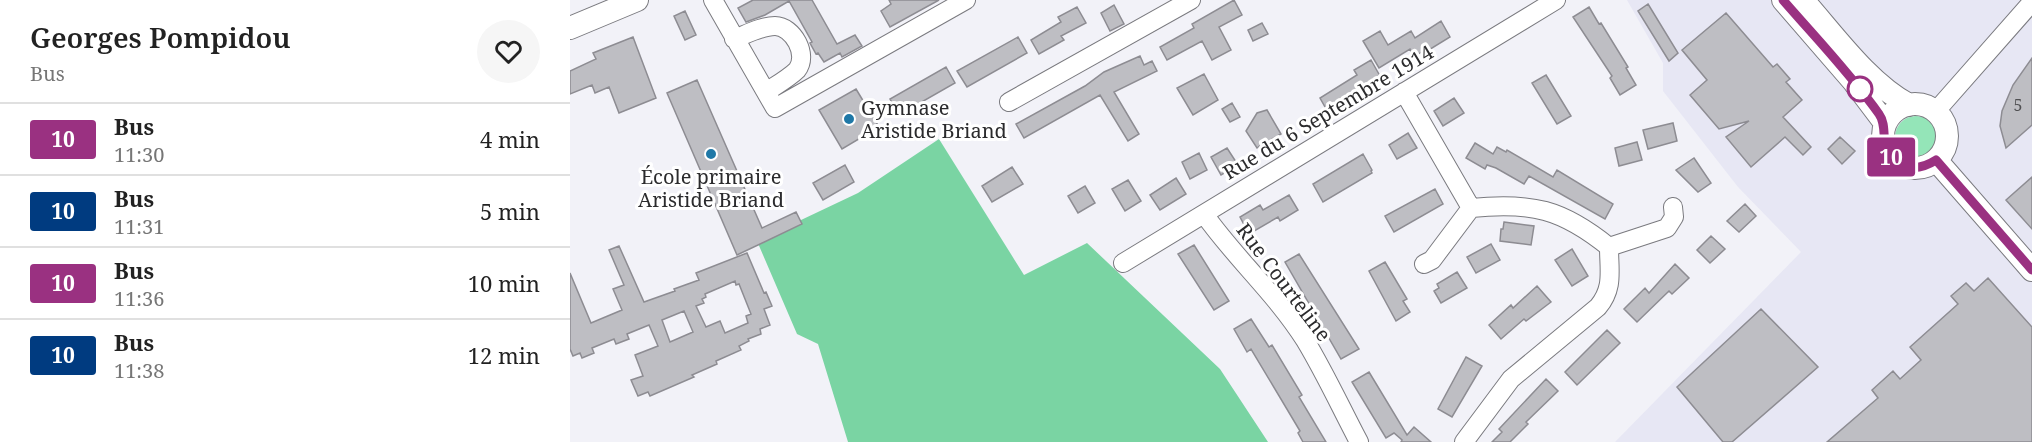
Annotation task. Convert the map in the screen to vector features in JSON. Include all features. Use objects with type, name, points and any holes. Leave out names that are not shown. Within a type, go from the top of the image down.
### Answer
[{"type":"main road","points":[[1783,0],[1855,83],[1885,123],[1885,145],[1892,159],[1905,167],[1925,167],[1936,160],[1947,145],[1947,131],[1936,111],[1909,105],[1892,114],[1885,123]]},
{"type":"main road","points":[[1803,0],[1868,74],[1898,99],[1909,105]]},
{"type":"main road","points":[[570,28],[630,1]]},
{"type":"main road","points":[[1936,160],[2032,270]]},
{"type":"street","points":[[713,0],[776,108],[966,0]]},
{"type":"street","points":[[1009,102],[1191,0]]},
{"type":"street","name":"Rue du 6 Septembre 1914","points":[[1123,263],[1556,0]]},
{"type":"street","points":[[1936,111],[2032,2]]},
{"type":"street","points":[[734,39],[767,27],[777,26],[790,31],[800,57],[799,65],[766,92]]},
{"type":"street","points":[[1404,92],[1471,208]]},
{"type":"street","points":[[1471,208],[1529,207],[1561,215],[1585,228],[1609,247]]},
{"type":"street","points":[[1609,247],[1667,228],[1674,217],[1673,207]]},
{"type":"street","points":[[1424,264],[1432,260],[1471,208]]},
{"type":"street","name":"Rue Courteline","points":[[1204,214],[1263,284],[1304,340],[1359,442]]},
{"type":"street","points":[[1464,442],[1511,379],[1605,299],[1609,290],[1609,247]]},
{"type":"shaded area","points":[[1627,0],[2032,0],[2032,442],[1615,442],[1801,252],[1738,187],[1663,91],[1663,63]]},
{"type":"green space","points":[[1916,116],[1924,117],[1931,122],[1936,129],[1936,145],[1931,152],[1924,157],[1916,158],[1908,157],[1901,152],[1896,145],[1895,137],[1896,129],[1901,122],[1908,117]]},
{"type":"green space","points":[[939,139],[1024,275],[1087,243],[1220,369],[1268,442],[848,442],[818,344],[797,334],[757,241],[858,193]]},
{"type":"building","points":[[753,0],[812,0],[837,44],[855,35],[862,46],[842,57],[840,53],[824,62],[818,53],[816,54],[810,43],[812,42],[789,1],[765,15],[746,22],[738,8]]},
{"type":"building","points":[[889,0],[939,0],[890,27],[881,11],[891,4]]},
{"type":"building","points":[[1234,0],[1242,15],[1219,27],[1231,50],[1212,60],[1202,41],[1167,60],[1160,47],[1194,28],[1192,24]]},
{"type":"building","points":[[1648,4],[1678,53],[1669,61],[1638,11]]},
{"type":"building","points":[[1114,5],[1124,24],[1110,31],[1101,13]]},
{"type":"building","points":[[1077,7],[1086,23],[1061,36],[1064,40],[1039,54],[1031,40],[1061,22],[1058,17]]},
{"type":"building","points":[[1589,7],[1628,67],[1626,68],[1636,85],[1620,95],[1610,78],[1612,76],[1573,17]]},
{"type":"building","points":[[685,11],[696,35],[685,40],[674,16]]},
{"type":"building","points":[[1726,13],[1773,67],[1777,64],[1790,79],[1786,82],[1802,100],[1783,117],[1811,147],[1803,155],[1785,137],[1751,167],[1726,137],[1749,121],[1719,129],[1690,95],[1707,80],[1682,50]]},
{"type":"building","points":[[1441,21],[1450,37],[1414,57],[1410,49],[1379,68],[1363,41],[1380,31],[1388,45],[1411,31],[1415,38]]},
{"type":"building","points":[[1262,23],[1268,34],[1253,41],[1248,30]]},
{"type":"building","points":[[633,37],[656,98],[619,113],[609,87],[595,93],[592,85],[570,94],[570,71],[596,59],[593,53]]},
{"type":"building","points":[[1018,37],[1027,53],[967,87],[957,71]]},
{"type":"building","points":[[1140,56],[1144,65],[1152,61],[1157,71],[1114,92],[1139,134],[1128,141],[1100,95],[1024,138],[1016,124],[1085,86],[1104,72]]},
{"type":"building","points":[[2032,58],[2032,125],[2006,148],[2000,126],[2002,111],[2013,85]]},
{"type":"building","points":[[1371,60],[1380,76],[1376,79],[1378,83],[1329,114],[1320,98],[1357,75],[1354,70]]},
{"type":"building","points":[[946,67],[955,83],[899,115],[890,99]]},
{"type":"building","points":[[1204,74],[1218,100],[1193,115],[1177,88]]},
{"type":"building","points":[[1546,75],[1571,116],[1557,124],[1532,83]]},
{"type":"building","name":"École primaire Aristide Briand","points":[[697,80],[762,228],[796,212],[802,224],[737,255],[667,93]]},
{"type":"building","name":"Gymnase Aristide Briand","points":[[856,89],[879,127],[842,149],[819,110]]},
{"type":"building","points":[[1454,98],[1464,113],[1443,126],[1434,111]]},
{"type":"building","points":[[1232,103],[1240,117],[1230,122],[1222,109]]},
{"type":"building","points":[[1267,110],[1281,134],[1272,139],[1275,142],[1264,149],[1261,145],[1257,148],[1246,131],[1257,113]]},
{"type":"building","points":[[1673,123],[1677,141],[1648,149],[1643,130]]},
{"type":"building","points":[[1408,133],[1417,148],[1397,159],[1389,145]]},
{"type":"building","points":[[1840,137],[1855,151],[1842,164],[1828,149]]},
{"type":"building","points":[[1637,142],[1642,160],[1619,166],[1615,148]]},
{"type":"building","points":[[1475,143],[1493,154],[1497,147],[1506,152],[1507,150],[1553,177],[1557,170],[1613,204],[1605,219],[1529,176],[1524,184],[1496,168],[1487,165],[1485,169],[1466,158]]},
{"type":"building","points":[[1227,148],[1238,165],[1221,175],[1211,157]]},
{"type":"building","points":[[1199,153],[1207,170],[1190,179],[1182,162]]},
{"type":"building","points":[[1363,154],[1372,173],[1323,202],[1313,184]]},
{"type":"building","points":[[1694,158],[1711,183],[1698,192],[1676,170]]},
{"type":"building","points":[[845,165],[854,182],[823,200],[813,183]]},
{"type":"building","points":[[1012,167],[1023,184],[992,202],[982,186]]},
{"type":"building","points":[[2032,177],[2032,229],[2006,200]]},
{"type":"building","points":[[1176,178],[1186,194],[1160,210],[1150,195]]},
{"type":"building","points":[[1128,180],[1141,201],[1125,211],[1112,189]]},
{"type":"building","points":[[1085,186],[1095,203],[1078,213],[1068,196]]},
{"type":"building","points":[[1435,189],[1443,204],[1394,232],[1385,216]]},
{"type":"building","points":[[1289,195],[1298,210],[1280,221],[1278,217],[1249,234],[1240,217],[1260,205],[1263,210]]},
{"type":"building","points":[[1745,204],[1756,216],[1739,232],[1727,221]]},
{"type":"building","points":[[1504,222],[1534,226],[1531,245],[1500,241]]},
{"type":"building","points":[[1711,236],[1725,249],[1710,263],[1697,250]]},
{"type":"building","points":[[1491,244],[1500,260],[1476,273],[1467,257]]},
{"type":"building","points":[[1194,245],[1229,301],[1214,310],[1178,254]]},
{"type":"building","points":[[619,246],[644,302],[699,280],[696,273],[747,253],[772,306],[764,309],[770,325],[760,329],[761,334],[748,339],[749,341],[739,346],[741,350],[716,361],[717,364],[692,375],[694,377],[650,396],[648,392],[638,396],[631,380],[643,376],[635,355],[658,346],[649,325],[627,334],[629,339],[616,344],[614,339],[592,348],[594,353],[582,358],[580,353],[573,356],[570,349],[570,273],[591,323],[622,310],[613,289],[624,285],[609,250]],"holes":[[[735,281],[736,285],[739,284],[751,314],[746,316],[748,323],[725,333],[720,321],[706,327],[696,306],[704,303],[702,299],[706,297],[705,294]],[[684,311],[693,332],[670,342],[662,320]]]},
{"type":"building","points":[[1572,249],[1588,276],[1572,286],[1555,260]]},
{"type":"building","points":[[1299,254],[1359,349],[1341,359],[1285,262]]},
{"type":"building","points":[[1385,262],[1407,299],[1403,301],[1410,312],[1396,321],[1369,271]]},
{"type":"building","points":[[1675,264],[1689,278],[1672,294],[1669,291],[1637,322],[1624,309],[1645,288],[1649,293]]},
{"type":"building","points":[[1457,272],[1467,288],[1441,303],[1434,291],[1439,288],[1437,284]]},
{"type":"building","points":[[1988,278],[2032,327],[2032,442],[1827,442],[1878,398],[1872,390],[1893,371],[1900,379],[1921,360],[1910,347],[1958,304],[1951,296],[1966,283],[1974,291]]},
{"type":"building","points":[[1537,286],[1551,302],[1526,321],[1524,319],[1501,339],[1489,325],[1511,305],[1513,308]]},
{"type":"building","points":[[1761,309],[1818,367],[1732,442],[1723,442],[1677,387]]},
{"type":"building","points":[[1251,319],[1269,347],[1272,345],[1302,395],[1299,397],[1326,442],[1303,442],[1298,433],[1300,431],[1251,349],[1247,352],[1234,329]]},
{"type":"building","points":[[1607,330],[1620,343],[1577,385],[1565,372]]},
{"type":"building","points":[[1466,357],[1482,366],[1452,417],[1438,409]]},
{"type":"building","points":[[1369,372],[1407,435],[1414,427],[1431,442],[1401,442],[1402,440],[1394,433],[1386,438],[1352,382]]},
{"type":"building","points":[[1546,379],[1558,391],[1526,422],[1528,424],[1510,442],[1492,442],[1502,432],[1499,429]]},
{"type":"bus line","name":"10","points":[[1783,0],[1854,81],[1880,115],[1885,123],[1885,145],[1892,159],[1905,167],[1914,168],[1925,167],[1936,160],[2032,270]]},
{"type":"place","name":"Gymnase Aristide Briand","points":[[849,119]]},
{"type":"place","name":"École primaire Aristide Briand","points":[[711,154]]}]
